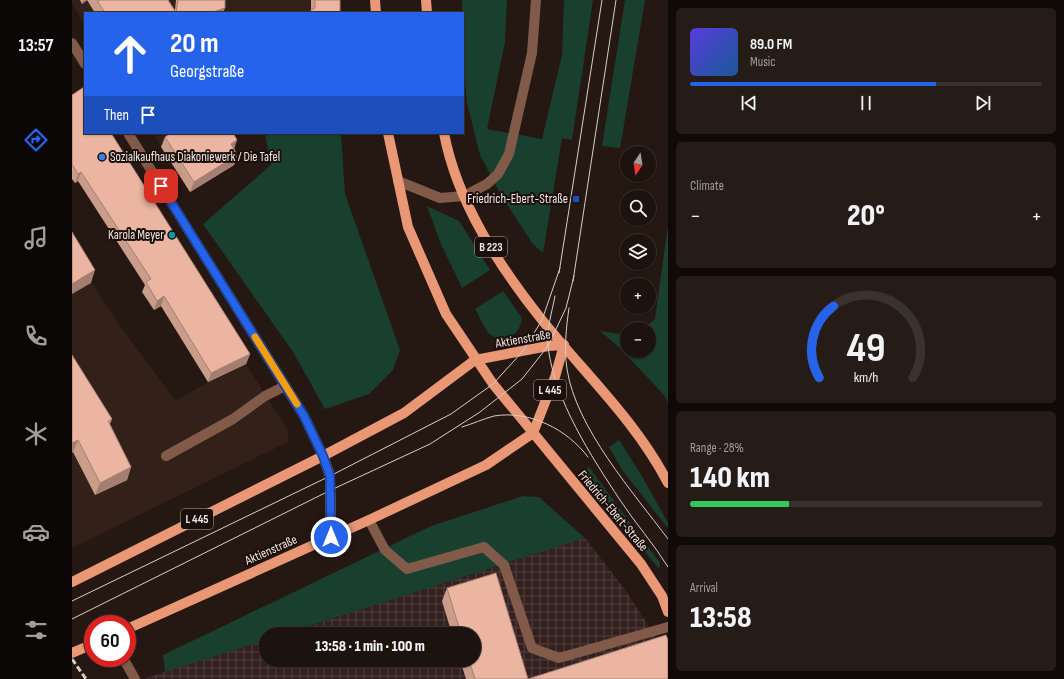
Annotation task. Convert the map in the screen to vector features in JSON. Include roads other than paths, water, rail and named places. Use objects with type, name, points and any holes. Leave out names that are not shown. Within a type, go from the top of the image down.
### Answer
[{"type":"main road","points":[[375,0],[376,12]]},
{"type":"main road","points":[[426,0],[427,12]]},
{"type":"main road","name":"Friedrich-Ebert-Straße","points":[[388,134],[408,227],[446,314],[475,360],[641,564],[662,596],[668,612]]},
{"type":"main road","name":"B 223","points":[[444,134],[464,196],[488,243],[542,320],[622,414],[658,463],[668,483]]},
{"type":"main road","name":"Aktienstraße","points":[[72,582],[323,456],[404,413],[475,360],[548,346],[564,345],[555,377],[533,433],[486,465],[369,520],[136,625]]},
{"type":"main road","points":[[323,456],[330,476],[331,537]]},
{"type":"main road","points":[[72,653],[84,648]]},
{"type":"street","points":[[398,182],[440,198],[464,196],[488,184],[498,174],[509,154],[532,53],[536,0]]},
{"type":"street","points":[[72,43],[84,62]]},
{"type":"street","points":[[129,134],[304,416],[323,456]]},
{"type":"street","points":[[166,456],[233,419],[264,396],[285,386]]},
{"type":"street","points":[[369,520],[385,550],[407,569],[484,547],[504,565],[532,648],[559,658],[668,627]]},
{"type":"street","points":[[128,667],[135,679]]},
{"type":"tram line","points":[[559,273],[602,0]]},
{"type":"tram line","points":[[573,281],[616,0]]},
{"type":"tram line","points":[[72,601],[330,476],[451,414],[493,384],[523,351],[542,320],[560,268]]},
{"type":"tram line","points":[[72,619],[331,490],[430,444],[480,412],[522,379],[548,346],[566,308],[574,276]]},
{"type":"tram line","points":[[555,296],[549,328],[548,347],[558,388],[566,408],[586,446],[609,483],[668,567]]},
{"type":"tram line","points":[[569,308],[566,339],[566,361],[572,391],[582,414],[608,458],[668,539]]},
{"type":"tram line","points":[[462,427],[494,416],[507,415],[534,419],[558,430],[569,438],[588,457]]},
{"type":"railway","points":[[72,659],[86,679]]},
{"type":"place","name":"Sozialkaufhaus Diakoniewerk / Die Tafel","points":[[102,157]]},
{"type":"place","name":"Friedrich-Ebert-Straße","points":[[576,199]]},
{"type":"place","name":"Karola Meyer","points":[[172,235]]}]
